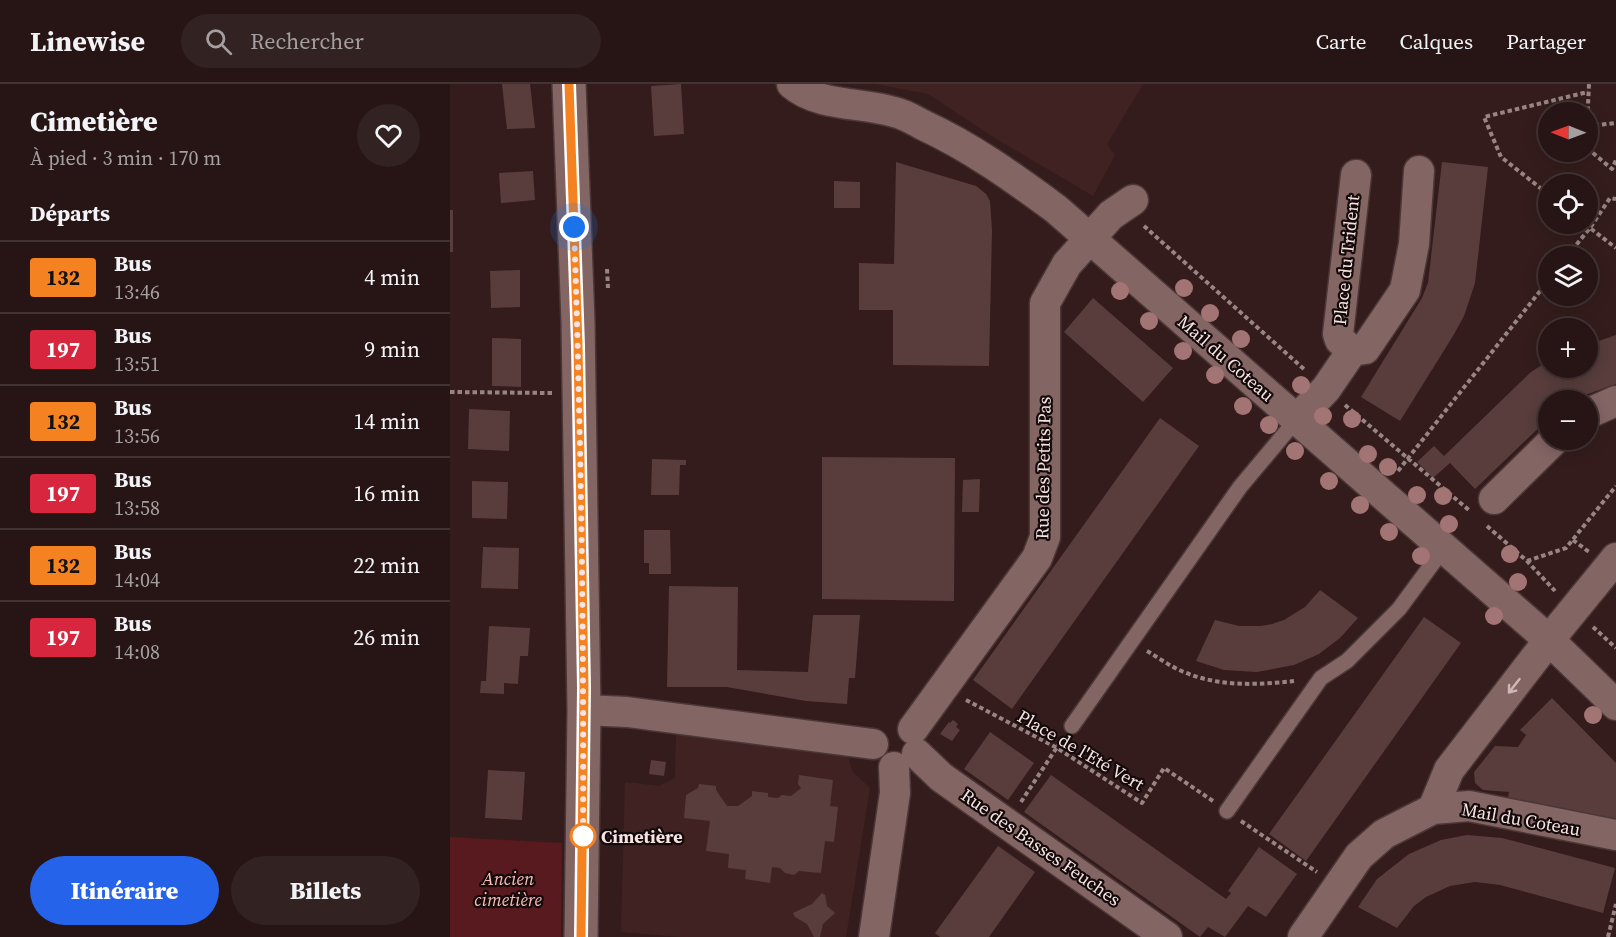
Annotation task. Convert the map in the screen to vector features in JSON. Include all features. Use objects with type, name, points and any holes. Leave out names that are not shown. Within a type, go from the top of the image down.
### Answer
[{"type":"street","points":[[569,84],[579,394],[584,710],[581,937]]},
{"type":"street","name":"Mail du Coteau","points":[[792,84],[800,90],[835,101],[895,112],[941,133],[998,167],[1056,209],[1550,640],[1616,705]]},
{"type":"street","name":"Place du Trident","points":[[1356,175],[1338,334],[1340,340],[1352,351],[1365,348],[1405,290],[1414,244],[1419,171]]},
{"type":"street","name":"Rue des Petits Pas","points":[[908,750],[944,689],[1037,558],[1045,537],[1045,303],[1067,264],[1111,215],[1128,204]]},
{"type":"street","points":[[1297,419],[1326,389],[1352,351]]},
{"type":"street","points":[[1598,409],[1616,401]]},
{"type":"street","points":[[1484,512],[1544,450]]},
{"type":"street","points":[[1433,808],[1449,770],[1574,610],[1604,556]]},
{"type":"street","points":[[584,710],[627,712],[873,744]]},
{"type":"street","points":[[874,937],[895,794],[908,750],[907,724],[896,721],[884,724],[876,733],[873,744],[879,760],[908,750]]},
{"type":"street","name":"Rue des Basses Feuches","points":[[908,750],[941,777],[1167,937]]},
{"type":"street","name":"Mail du Coteau","points":[[1313,934],[1339,886],[1359,856],[1384,834],[1433,808],[1469,806],[1616,836]]},
{"type":"lane","points":[[1071,726],[1240,487],[1297,419]]},
{"type":"lane","points":[[1227,811],[1321,678],[1347,661],[1399,609],[1444,548]]},
{"type":"path","points":[[1588,102],[1589,84]]},
{"type":"path","points":[[1538,186],[1501,157],[1484,117],[1588,92]]},
{"type":"path","points":[[1598,125],[1616,123]]},
{"type":"path","points":[[1598,157],[1614,171]]},
{"type":"path","points":[[1614,171],[1616,160]]},
{"type":"path","points":[[1598,216],[1610,198],[1616,199]]},
{"type":"path","points":[[1128,204],[1326,389],[1409,459],[1484,512],[1574,610],[1616,648]]},
{"type":"path","points":[[1576,246],[1585,234]]},
{"type":"path","points":[[1597,234],[1616,249]]},
{"type":"path","points":[[1380,492],[1409,459],[1538,294]]},
{"type":"path","points":[[450,392],[579,394]]},
{"type":"path","points":[[1527,561],[1566,548],[1616,486]]},
{"type":"path","points":[[1573,540],[1604,556]]},
{"type":"path","points":[[1131,641],[1183,672],[1222,683],[1272,683],[1321,678]]},
{"type":"path","name":"Place de l'Eté Vert","points":[[944,689],[1057,748],[1142,803],[1164,768],[1339,886]]},
{"type":"path","points":[[1007,822],[1071,726]]},
{"type":"path","points":[[1608,937],[1616,904]]},
{"type":"shaded area","points":[[876,84],[1143,84],[1107,144],[1115,155],[1093,196],[993,137],[928,94]]},
{"type":"shaded area","points":[[676,732],[848,755],[852,771],[870,788],[846,937],[681,937],[621,932],[625,782],[659,786],[675,778]]},
{"type":"green space","name":"Ancien cimetière","points":[[450,837],[562,843],[561,937],[450,937]]},
{"type":"building","points":[[502,84],[530,84],[535,128],[507,129]]},
{"type":"building","points":[[681,84],[684,134],[654,136],[651,86]]},
{"type":"building","points":[[896,162],[976,186],[986,194],[990,201],[992,230],[989,366],[893,365],[893,310],[859,310],[859,263],[894,264]]},
{"type":"building","points":[[1442,162],[1488,167],[1475,283],[1464,316],[1400,421],[1361,397],[1422,298],[1428,283]]},
{"type":"building","points":[[533,171],[535,200],[501,203],[499,173]]},
{"type":"building","points":[[834,181],[860,182],[860,208],[834,208]]},
{"type":"building","points":[[450,210],[453,210],[453,252],[450,252]]},
{"type":"building","points":[[520,270],[520,307],[491,308],[490,271]]},
{"type":"building","points":[[1093,298],[1173,368],[1143,402],[1064,332]]},
{"type":"building","points":[[1616,335],[1616,384],[1598,390],[1538,390],[1538,429],[1475,489],[1450,463],[1433,478],[1417,462],[1434,446],[1444,456],[1538,367],[1538,378],[1598,378],[1598,341]]},
{"type":"building","points":[[492,338],[521,339],[521,387],[492,386]]},
{"type":"building","points":[[469,409],[510,411],[509,451],[468,449]]},
{"type":"building","points":[[1160,418],[1199,446],[1012,709],[973,680]]},
{"type":"building","points":[[822,457],[955,458],[954,601],[822,599]]},
{"type":"building","points":[[652,459],[686,460],[686,465],[680,465],[679,495],[651,495]]},
{"type":"building","points":[[980,479],[979,512],[962,512],[963,480]]},
{"type":"building","points":[[472,481],[508,482],[507,519],[472,518]]},
{"type":"building","points":[[644,530],[670,530],[671,574],[649,574],[649,563],[644,563]]},
{"type":"building","points":[[483,547],[519,548],[518,589],[481,588]]},
{"type":"building","points":[[669,586],[738,587],[737,670],[808,672],[813,615],[860,615],[855,678],[849,678],[847,704],[806,701],[727,687],[667,687]]},
{"type":"building","points":[[1320,590],[1358,618],[1340,638],[1319,654],[1294,665],[1257,672],[1224,670],[1196,661],[1215,620],[1239,626],[1272,624],[1284,620],[1305,607]]},
{"type":"building","points":[[1424,617],[1461,643],[1306,861],[1269,834]]},
{"type":"building","points":[[489,626],[530,628],[528,656],[520,656],[518,684],[504,683],[504,694],[480,693],[481,681],[486,681]]},
{"type":"building","points":[[1552,698],[1616,763],[1616,826],[1508,797],[1509,792],[1483,790],[1475,783],[1474,772],[1495,746],[1518,747],[1526,735],[1520,730]]},
{"type":"building","points":[[953,720],[958,724],[956,727],[960,730],[952,741],[940,734]]},
{"type":"building","points":[[990,732],[1034,763],[1008,800],[964,769]]},
{"type":"building","points":[[651,760],[666,762],[664,776],[649,774]]},
{"type":"building","points":[[488,770],[525,772],[522,820],[485,818]]},
{"type":"building","points":[[799,775],[833,780],[830,806],[838,807],[834,842],[825,841],[821,873],[799,871],[794,875],[772,867],[770,883],[745,879],[746,870],[728,868],[729,854],[706,851],[710,821],[684,818],[686,795],[698,788],[699,784],[716,786],[716,790],[727,806],[738,806],[752,796],[752,791],[768,793],[768,797],[791,796],[801,788],[798,784]]},
{"type":"building","points":[[1051,775],[1226,899],[1231,893],[1228,891],[1259,847],[1297,874],[1266,917],[1248,906],[1225,937],[1208,927],[1200,937],[1024,812]]},
{"type":"building","points":[[1467,835],[1502,838],[1615,868],[1603,913],[1500,885],[1475,882],[1450,886],[1426,897],[1414,906],[1397,928],[1358,907],[1377,879],[1409,854],[1441,840]]},
{"type":"building","points":[[998,846],[1035,872],[989,937],[940,937],[935,933]]},
{"type":"building","points":[[822,893],[825,895],[827,906],[835,913],[823,924],[820,937],[814,937],[807,924],[795,917],[793,913],[812,904]]},
{"type":"bus line","name":"132","points":[[569,84],[578,346],[584,688],[581,937]]},
{"type":"place","name":"Cimetière","points":[[583,836]]},
{"type":"route","points":[[574,227],[578,322],[584,688],[583,843],[583,836]]}]
